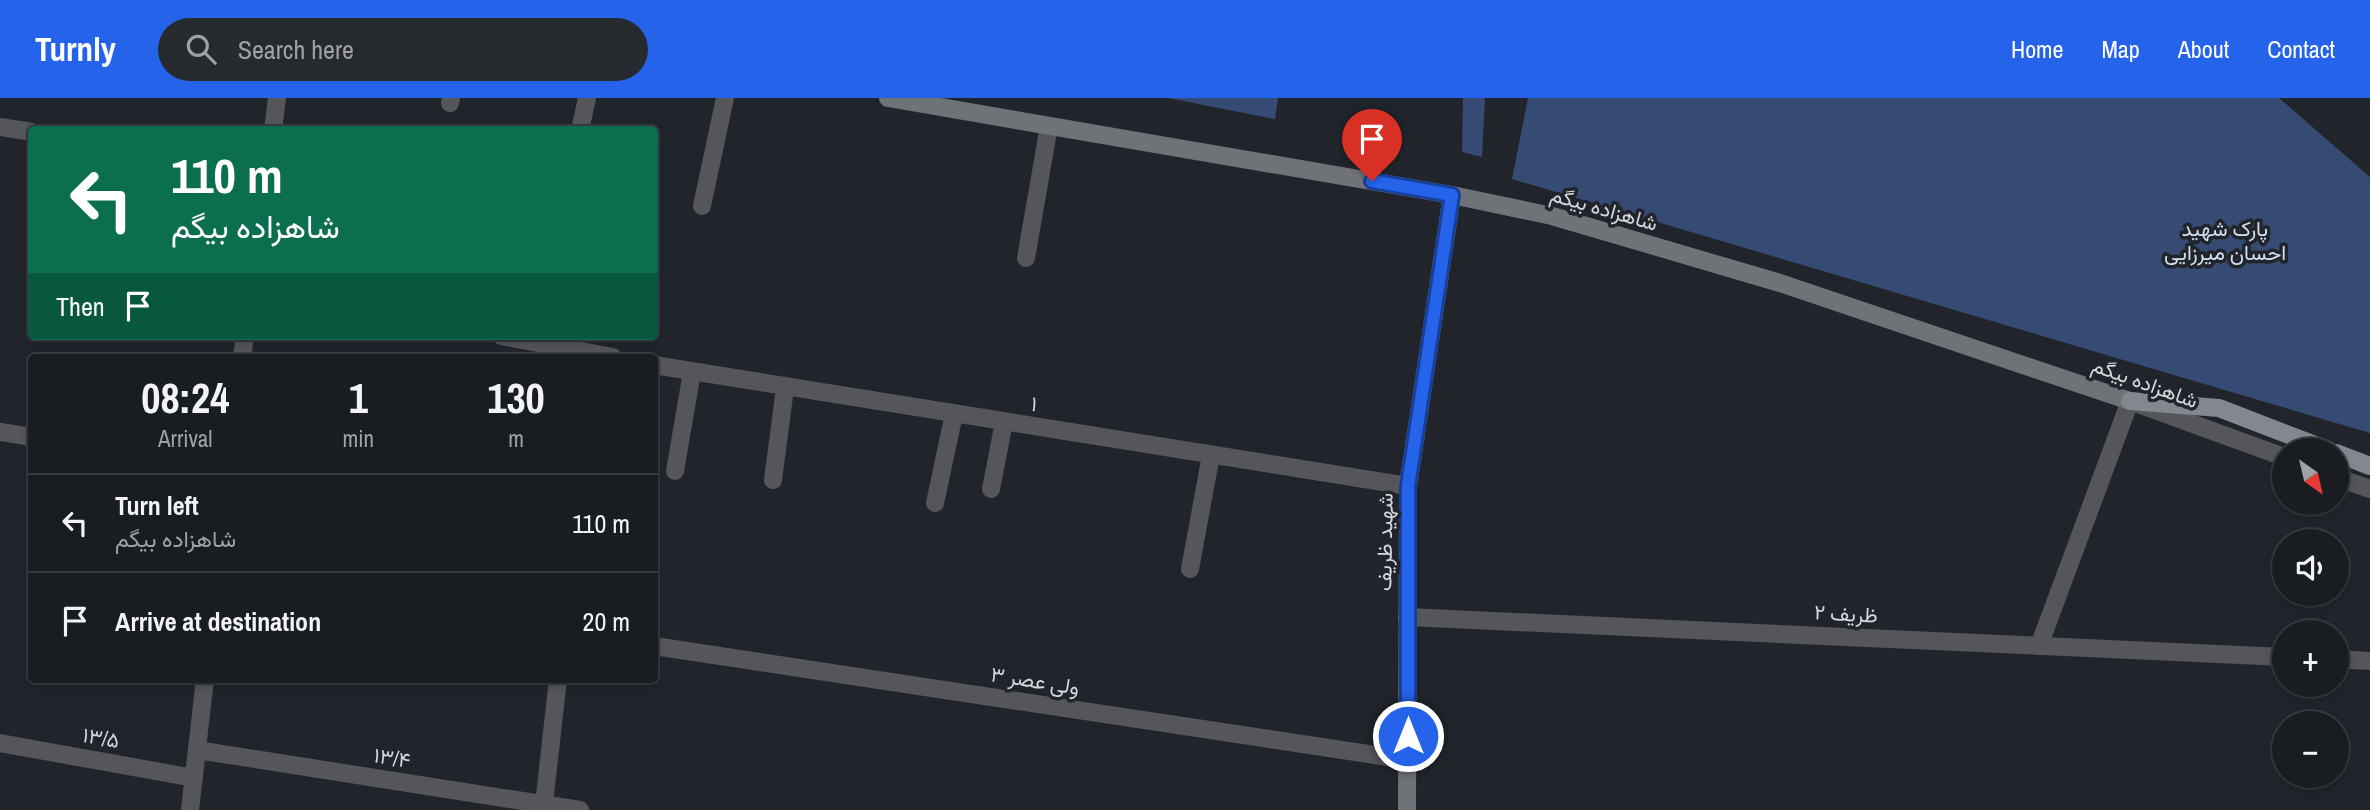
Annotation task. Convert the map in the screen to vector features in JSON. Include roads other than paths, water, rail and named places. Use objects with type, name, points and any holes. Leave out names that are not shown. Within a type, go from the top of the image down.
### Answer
[{"type":"main road","points":[[2130,401],[2219,408],[2297,438]]},
{"type":"main road","points":[[2349,458],[2370,466]]},
{"type":"street","points":[[274,126],[277,98]]},
{"type":"street","points":[[581,126],[587,98]]},
{"type":"street","points":[[702,206],[725,98]]},
{"type":"street","name":"شاهزاده بیگم","points":[[888,98],[1452,195],[1552,216],[1780,283],[2130,401],[2272,453]]},
{"type":"street","points":[[1026,258],[1049,125]]},
{"type":"street","points":[[0,127],[28,131]]},
{"type":"street","name":"شهید ظریف","points":[[1407,810],[1408,486],[1452,195]]},
{"type":"street","points":[[512,340],[543,351],[578,354]]},
{"type":"street","name":"۱","points":[[658,366],[1408,486]]},
{"type":"street","points":[[675,471],[692,372]]},
{"type":"street","points":[[773,480],[785,388]]},
{"type":"street","points":[[2039,646],[2130,401]]},
{"type":"street","points":[[935,503],[954,414]]},
{"type":"street","points":[[991,489],[1004,422]]},
{"type":"street","points":[[0,432],[28,436]]},
{"type":"street","points":[[1190,569],[1211,455]]},
{"type":"street","points":[[2349,482],[2370,489]]},
{"type":"street","name":"ظریف ۲","points":[[1407,617],[2272,656]]},
{"type":"street","name":"ولی عصر ۳","points":[[658,647],[1408,760]]},
{"type":"street","points":[[2349,660],[2370,661]]},
{"type":"street","points":[[190,810],[205,683]]},
{"type":"street","points":[[544,804],[558,683]]},
{"type":"street","name":"۱۳/۵","points":[[0,743],[194,778]]},
{"type":"street","name":"۱۳/۴","points":[[197,750],[580,810]]},
{"type":"park label","name":"پارک شهید احسان میرزایی","points":[[2225,241]]}]
